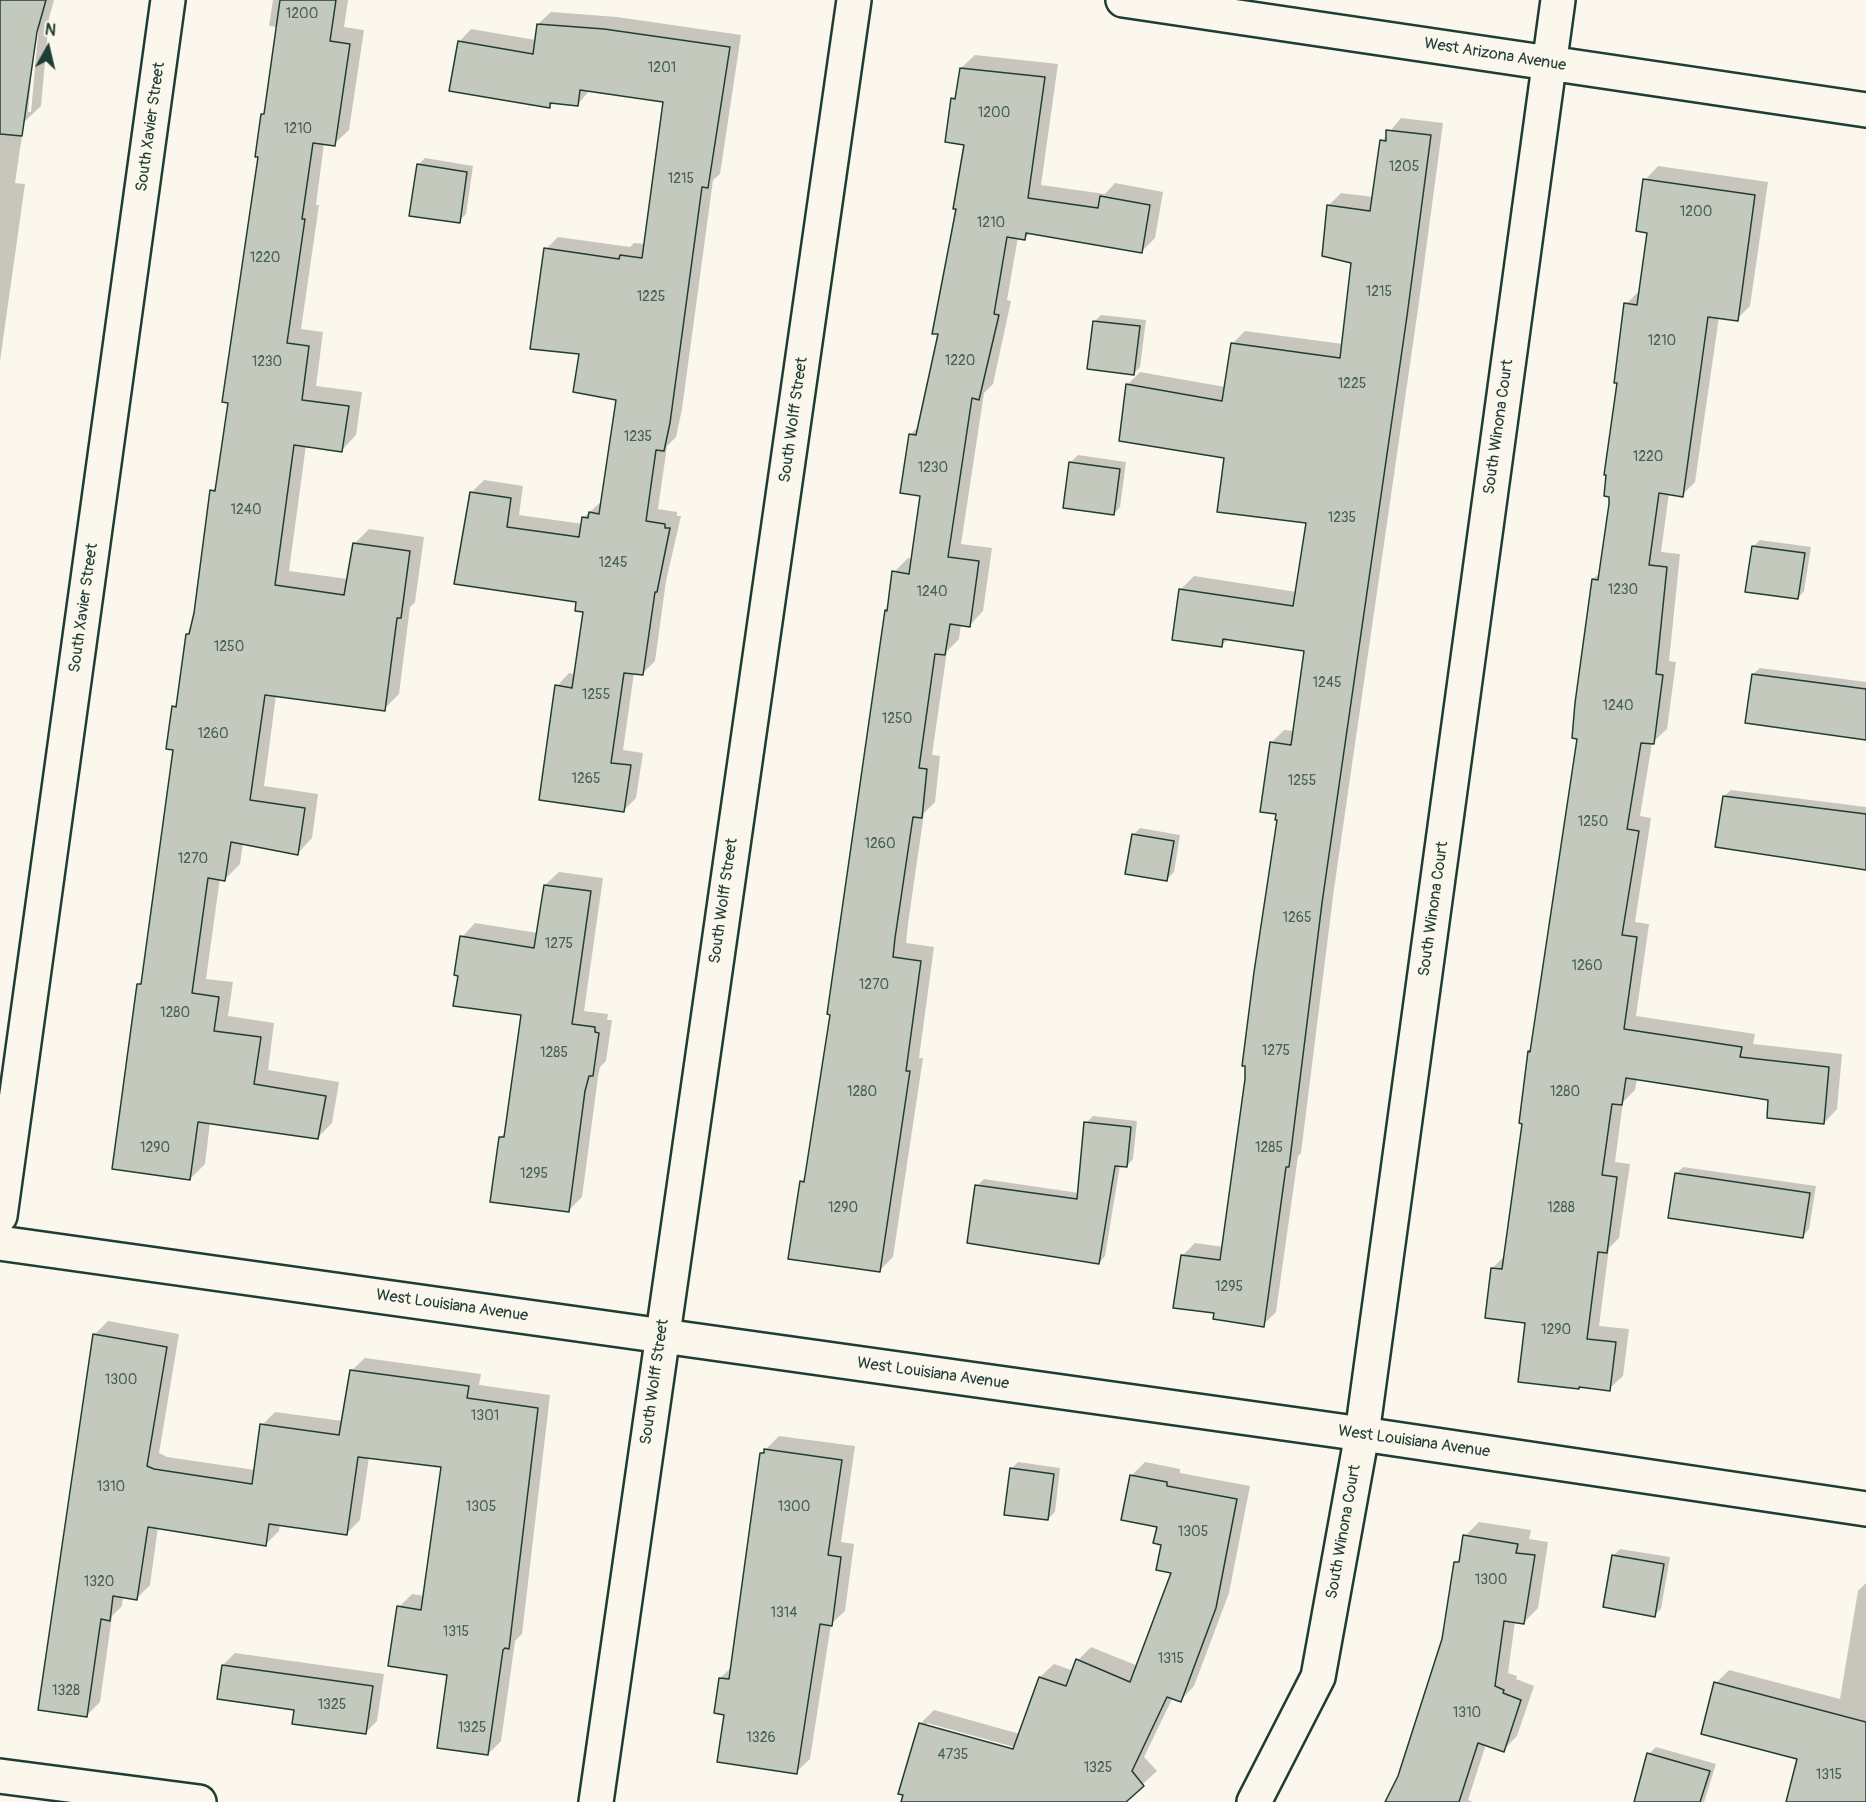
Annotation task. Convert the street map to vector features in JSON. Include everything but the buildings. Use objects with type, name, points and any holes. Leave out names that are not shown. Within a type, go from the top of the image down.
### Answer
[{"type":"street","name":"South Xavier Street","points":[[0,1216],[168,0]]},
{"type":"street","name":"South Wolff Street","points":[[596,1802],[854,0]]},
{"type":"street","name":"West Arizona Avenue","points":[[1124,0],[1866,110]]},
{"type":"street","name":"South Winona Court","points":[[1254,1802],[1318,1677],[1362,1434],[1558,0]]},
{"type":"street","name":"West Louisiana Avenue","points":[[0,1243],[1362,1434],[1866,1509]]},
{"type":"street","points":[[0,1776],[199,1802]]}]
